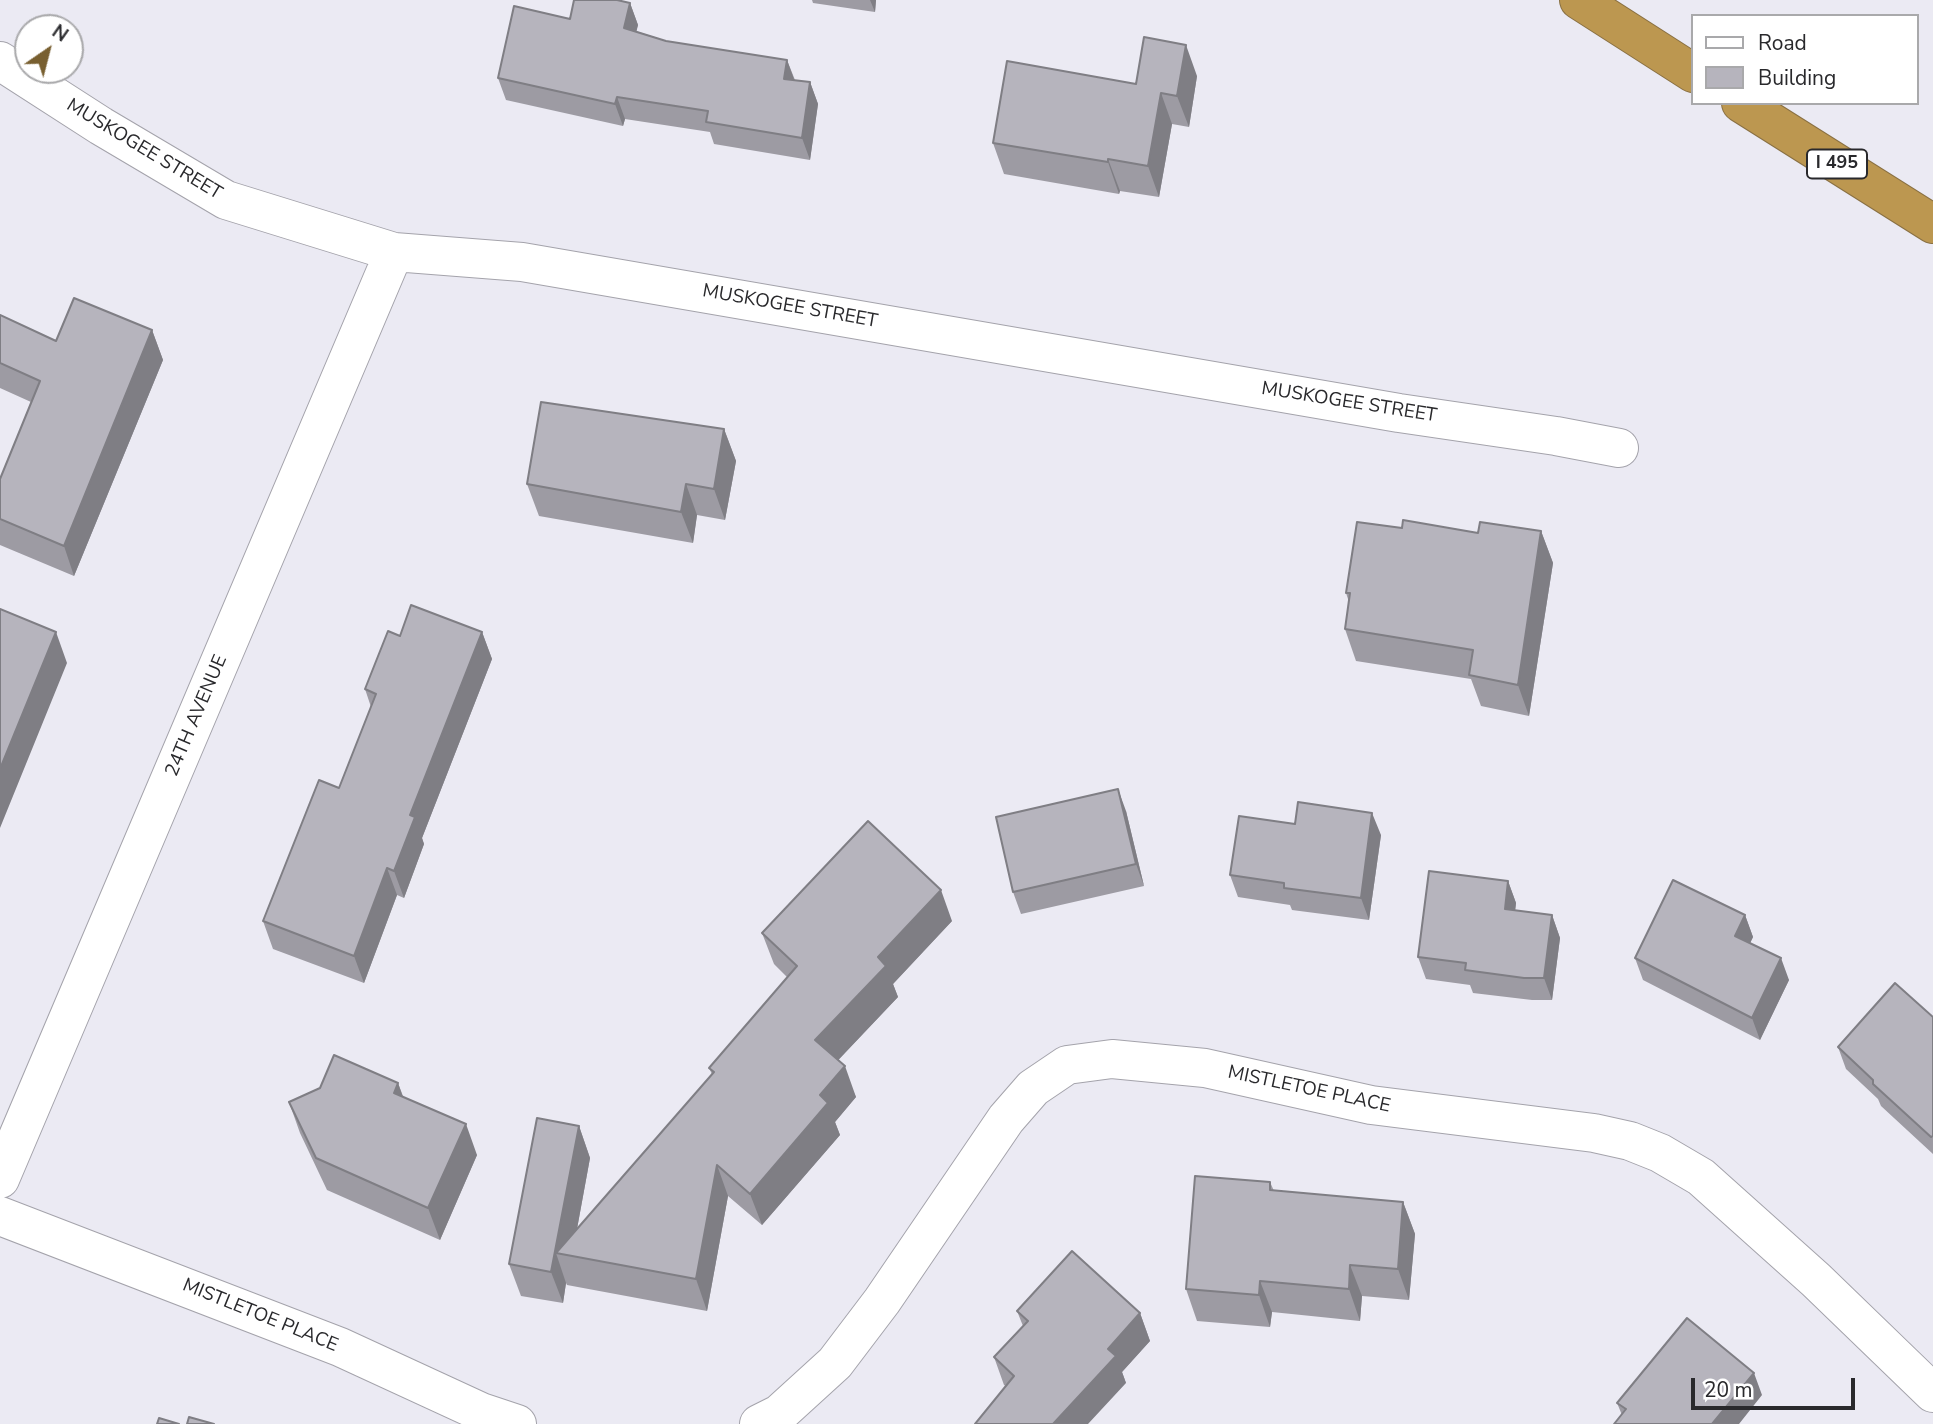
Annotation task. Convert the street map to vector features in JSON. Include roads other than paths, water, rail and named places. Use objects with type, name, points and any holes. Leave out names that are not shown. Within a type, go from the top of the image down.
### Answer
[{"type":"highway","points":[[1579,0],[1692,72]]},
{"type":"highway","name":"I 495","points":[[1744,105],[1933,223]]},
{"type":"street","name":"MUSKOGEE STREET","points":[[0,61],[101,126],[226,200],[394,252],[522,261],[1399,413],[1619,448]]},
{"type":"street","name":"24TH AVENUE","points":[[0,1180],[394,252]]},
{"type":"street","name":"MISTLETOE PLACE","points":[[759,1424],[779,1414],[835,1363],[882,1301],[1006,1119],[1033,1088],[1067,1065],[1112,1059],[1205,1068],[1371,1105],[1594,1133],[1630,1141],[1660,1153],[1701,1177],[1816,1280],[1933,1393]]},
{"type":"street","name":"MISTLETOE PLACE","points":[[0,1216],[327,1342],[481,1412],[517,1424]]}]
